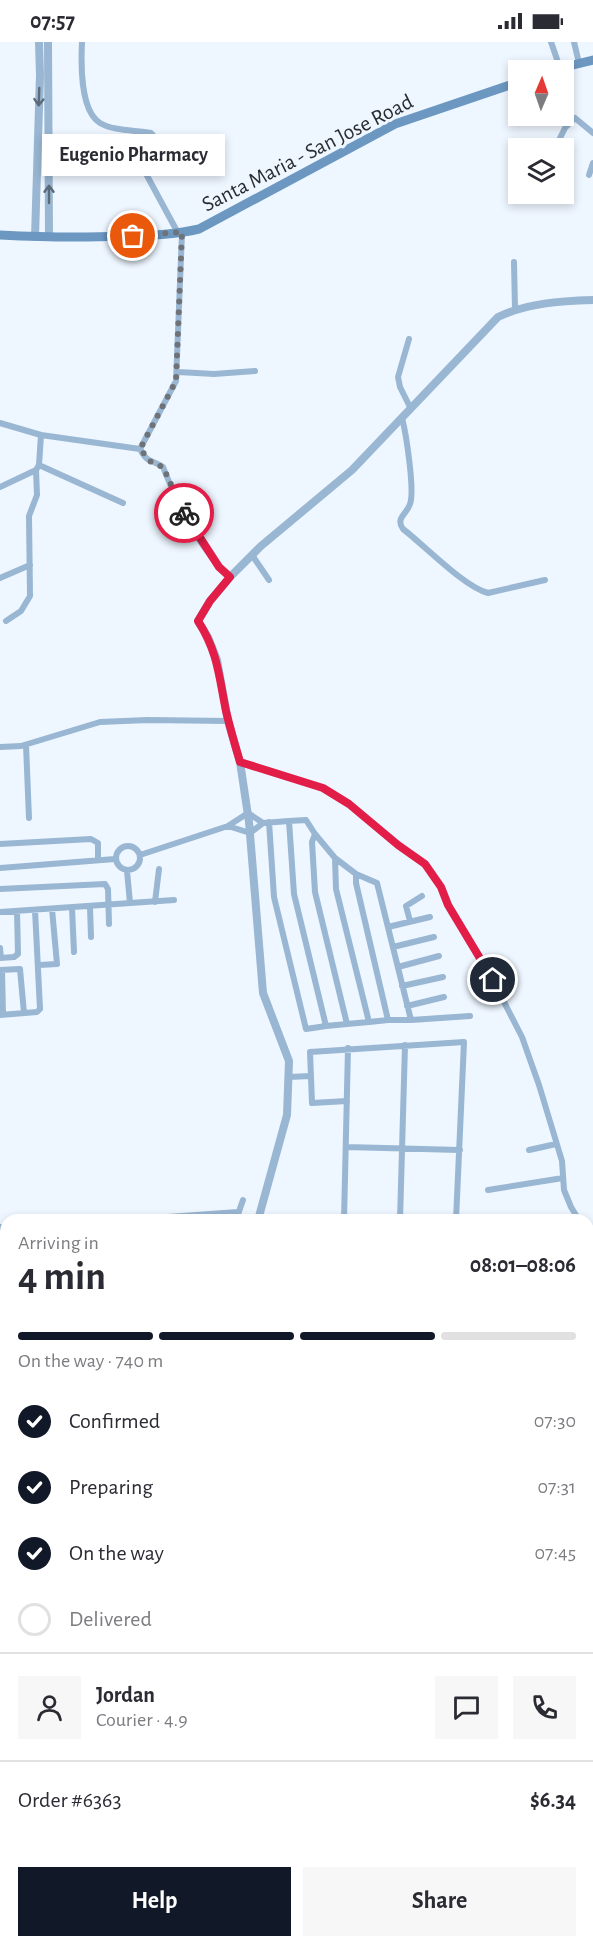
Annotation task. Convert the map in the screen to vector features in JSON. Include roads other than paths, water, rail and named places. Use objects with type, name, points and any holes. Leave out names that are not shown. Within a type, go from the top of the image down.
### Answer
[{"type":"main road","points":[[574,64],[593,60]]},
{"type":"main road","name":"Santa Maria - San Jose Road","points":[[0,236],[122,236],[180,233],[199,229],[395,124],[508,86]]},
{"type":"street","points":[[35,237],[39,42]]},
{"type":"street","points":[[48,42],[49,237]]},
{"type":"street","points":[[82,42],[81,65],[87,103],[94,117],[99,123],[111,127],[151,133],[156,137],[157,145],[145,172],[180,233],[178,372],[176,381],[140,449]]},
{"type":"street","points":[[551,42],[554,60]]},
{"type":"street","points":[[574,42],[579,63]]},
{"type":"street","points":[[560,138],[565,128],[575,118],[593,133]]},
{"type":"street","points":[[38,136],[49,135]]},
{"type":"street","points":[[589,175],[593,163]]},
{"type":"street","points":[[37,171],[49,171]]},
{"type":"street","points":[[514,262],[515,309]]},
{"type":"street","points":[[260,1214],[286,1115],[289,1061],[263,993],[250,833],[240,762],[228,721],[217,660],[208,637],[198,621],[210,601],[230,577],[252,555],[352,470],[498,317],[515,309],[572,300],[593,300]]},
{"type":"street","points":[[409,339],[398,377],[400,387],[411,409]]},
{"type":"street","points":[[178,372],[214,374],[255,371]]},
{"type":"street","points":[[402,418],[407,443],[411,503],[400,519],[403,529],[448,568],[482,591],[489,593],[545,580]]},
{"type":"street","points":[[0,423],[41,435],[140,449],[151,462],[163,467],[189,522],[219,567],[230,577]]},
{"type":"street","points":[[6,621],[21,611],[30,596],[29,516],[37,495],[41,435]]},
{"type":"street","points":[[0,487],[37,468],[123,503]]},
{"type":"street","points":[[252,555],[268,580]]},
{"type":"street","points":[[0,578],[30,565]]},
{"type":"street","points":[[0,747],[26,745],[100,722],[228,721]]},
{"type":"street","points":[[26,745],[29,818]]},
{"type":"street","points":[[240,762],[323,788],[349,804],[398,845],[425,864],[441,887],[448,905],[485,965],[522,1038],[562,1161],[564,1190],[575,1214]]},
{"type":"street","points":[[248,813],[266,822],[306,820],[335,858],[356,874],[377,883],[411,1020]]},
{"type":"street","points":[[140,855],[228,826],[248,813]]},
{"type":"street","points":[[289,821],[294,894],[326,1026]]},
{"type":"street","points":[[250,833],[266,822]]},
{"type":"street","points":[[266,822],[274,897],[306,1029],[388,1020],[470,1016]]},
{"type":"street","points":[[228,826],[250,833]]},
{"type":"street","points":[[315,834],[312,842],[315,891],[347,1024]]},
{"type":"street","points":[[0,844],[91,839],[98,843],[98,861]]},
{"type":"street","points":[[126,846],[132,846],[140,855],[138,866],[127,871],[117,865],[115,859],[120,848],[126,846]]},
{"type":"street","points":[[335,858],[336,889],[369,1022]]},
{"type":"street","points":[[0,868],[115,859]]},
{"type":"street","points":[[155,902],[159,868]]},
{"type":"street","points":[[127,871],[130,903]]},
{"type":"street","points":[[356,874],[356,883],[388,1020]]},
{"type":"street","points":[[0,889],[105,884],[108,889],[109,924]]},
{"type":"street","points":[[410,921],[406,906],[422,896]]},
{"type":"street","points":[[0,912],[174,900]]},
{"type":"street","points":[[90,907],[91,937]]},
{"type":"street","points":[[72,908],[74,952]]},
{"type":"street","points":[[39,965],[57,964],[52,909]]},
{"type":"street","points":[[24,1013],[20,969],[1,970],[1,1015],[37,1012],[40,1009],[36,910]]},
{"type":"street","points":[[0,948],[0,958],[14,957],[18,954],[17,911]]},
{"type":"street","points":[[388,927],[430,917]]},
{"type":"street","points":[[393,947],[434,937]]},
{"type":"street","points":[[398,967],[439,956]]},
{"type":"street","points":[[402,986],[443,977]]},
{"type":"street","points":[[407,1006],[444,997]]},
{"type":"street","points":[[347,1101],[312,1103],[310,1052],[464,1042],[456,1214]]},
{"type":"street","points":[[400,1214],[405,1045]]},
{"type":"street","points":[[344,1214],[348,1048]]},
{"type":"street","points":[[289,1077],[310,1076]]},
{"type":"street","points":[[529,1150],[556,1144]]},
{"type":"street","points":[[346,1147],[460,1150]]},
{"type":"street","points":[[488,1190],[563,1178]]},
{"type":"street","points":[[238,1214],[243,1200]]},
{"type":"place","name":"Eugenio Pharmacy","points":[[133,236]]}]
